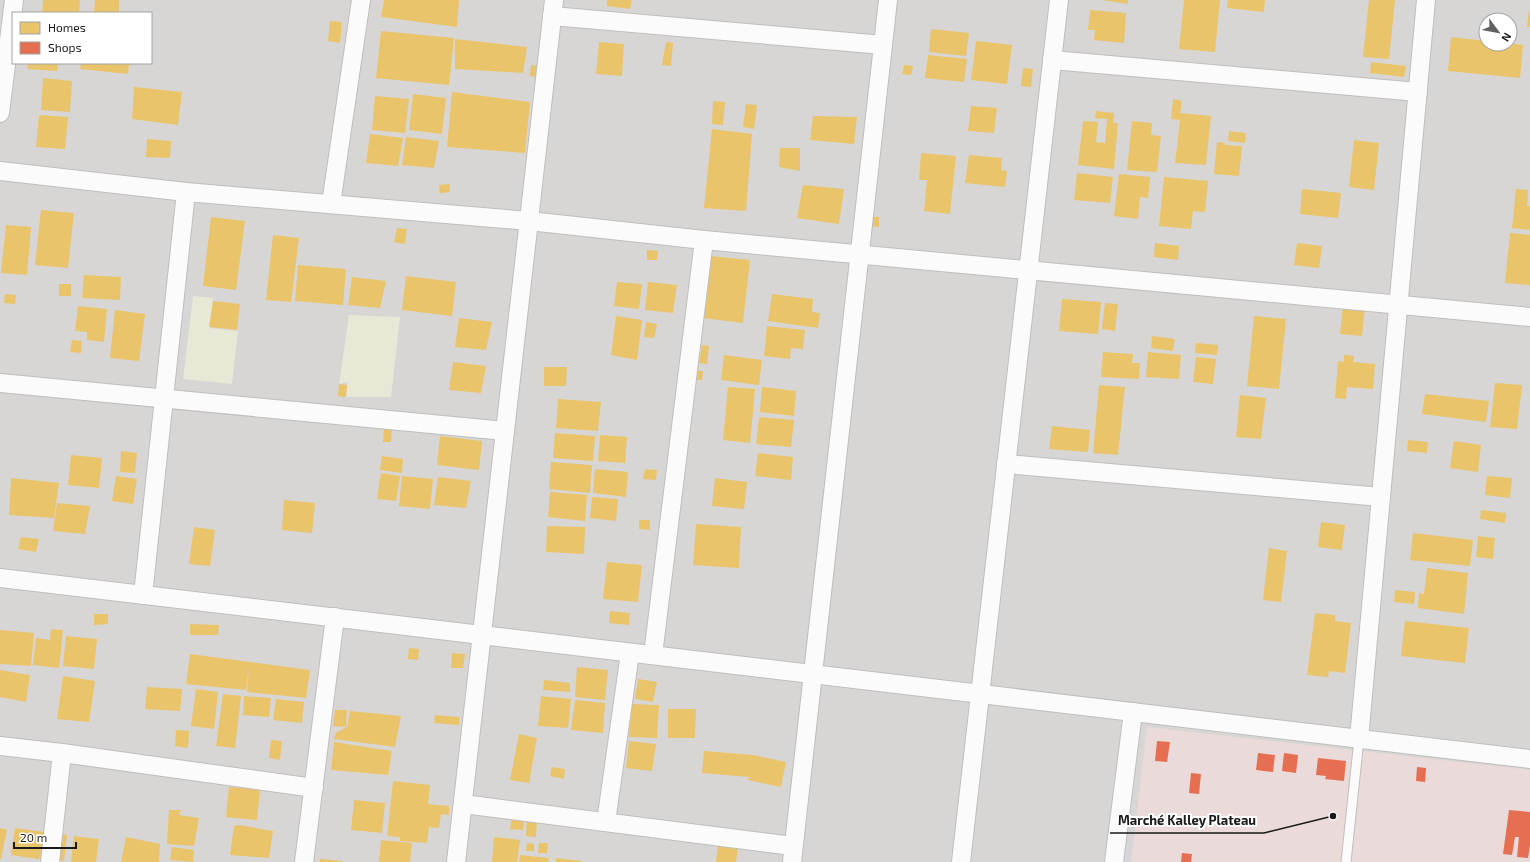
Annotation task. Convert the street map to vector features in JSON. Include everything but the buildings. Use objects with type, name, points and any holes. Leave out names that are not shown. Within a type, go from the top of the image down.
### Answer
[{"type":"street","points":[[13,12],[14,0]]},
{"type":"street","points":[[331,204],[357,0]]},
{"type":"street","points":[[462,804],[606,822],[792,854],[888,0]]},
{"type":"street","points":[[960,862],[1059,0]]},
{"type":"street","points":[[1359,739],[1426,0]]},
{"type":"street","points":[[456,862],[553,8],[882,45]]},
{"type":"street","points":[[0,113],[12,16]]},
{"type":"street","points":[[1052,60],[1418,92]]},
{"type":"street","points":[[0,171],[186,192],[529,221],[704,240],[1530,317]]},
{"type":"street","points":[[143,595],[186,192]]},
{"type":"street","points":[[653,655],[704,240]]},
{"type":"street","points":[[0,383],[505,431]]},
{"type":"street","points":[[1006,464],[1381,497]]},
{"type":"street","points":[[0,578],[1530,759]]},
{"type":"street","points":[[304,862],[335,617]]},
{"type":"street","points":[[606,822],[630,652]]},
{"type":"street","points":[[1114,862],[1133,712]]},
{"type":"street","points":[[0,746],[62,753],[314,788]]},
{"type":"street","points":[[50,862],[62,753]]},
{"type":"lane","points":[[1346,862],[1359,739]]},
{"type":"shaded area","points":[[0,0],[1530,0],[1530,862],[0,862]]},
{"type":"shaded area","points":[[1147,727],[1530,770],[1530,862],[1131,862]]},
{"type":"green space","points":[[193,296],[213,298],[210,328],[238,331],[232,384],[183,379]]},
{"type":"green space","points":[[349,315],[400,317],[391,397],[346,397],[347,382],[339,384]]},
{"type":"place","name":"Marché Kalley Plateau","points":[[1333,816]]}]
